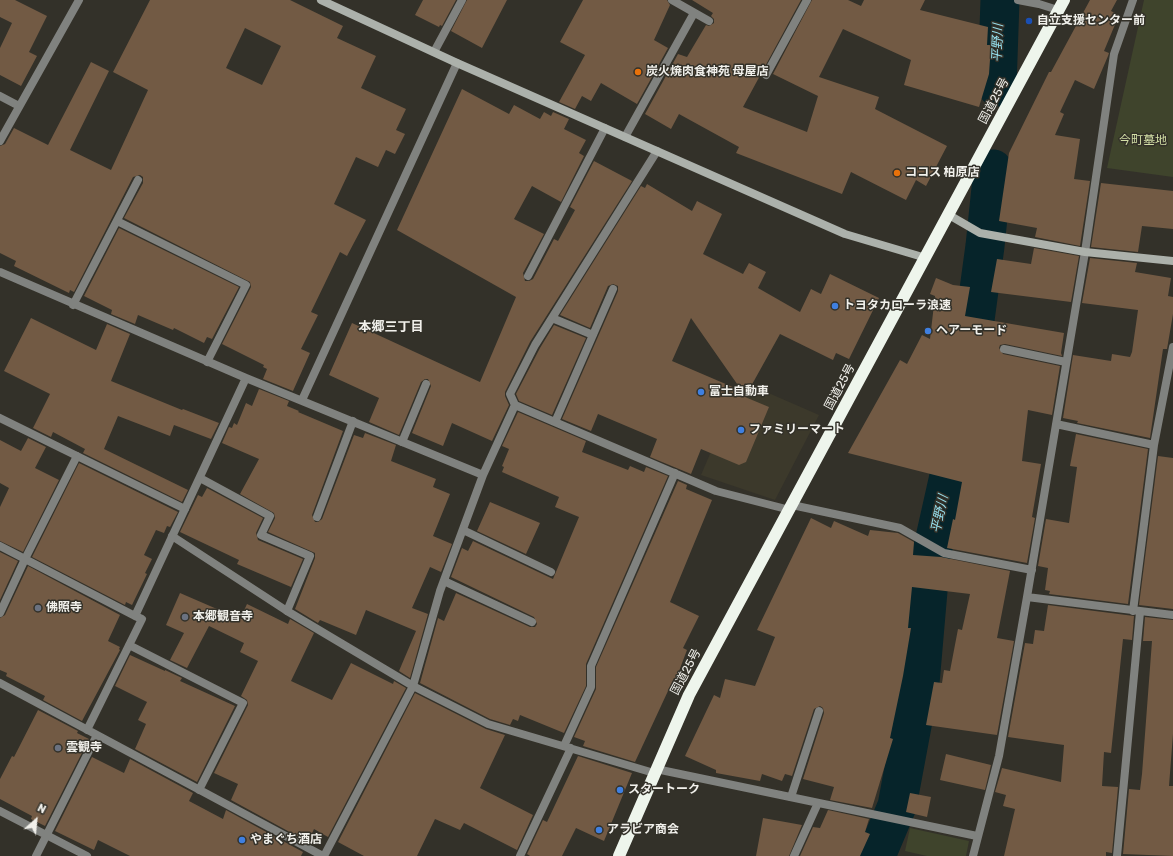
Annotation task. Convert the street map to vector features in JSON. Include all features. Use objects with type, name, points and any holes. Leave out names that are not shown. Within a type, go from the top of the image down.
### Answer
[{"type":"highway","name":"国道25号","points":[[619,856],[689,695],[926,258],[1061,5]]},
{"type":"street","points":[[0,141],[79,0]]},
{"type":"street","points":[[321,0],[457,63],[845,234],[926,258]]},
{"type":"street","points":[[434,52],[462,0]]},
{"type":"street","points":[[672,0],[709,21]]},
{"type":"street","points":[[766,75],[807,0]]},
{"type":"street","points":[[1018,0],[1039,4],[1061,5]]},
{"type":"street","points":[[973,856],[999,756],[1032,570],[1085,252],[1114,54],[1131,1]]},
{"type":"street","points":[[625,137],[694,13]]},
{"type":"street","points":[[302,400],[457,63]]},
{"type":"street","points":[[0,96],[19,106]]},
{"type":"street","points":[[528,276],[605,128]]},
{"type":"street","points":[[657,151],[535,345],[510,394],[515,405],[716,491],[900,528],[944,553],[1032,570]]},
{"type":"street","points":[[73,305],[138,180]]},
{"type":"street","points":[[949,215],[980,233],[1085,252],[1173,261]]},
{"type":"street","points":[[117,221],[246,285],[207,362]]},
{"type":"street","points":[[0,272],[207,362],[484,476]]},
{"type":"street","points":[[556,422],[613,289]]},
{"type":"street","points":[[552,318],[593,335]]},
{"type":"street","points":[[1117,856],[1136,611],[1154,445],[1173,347]]},
{"type":"street","points":[[1004,349],[1066,362]]},
{"type":"street","points":[[135,616],[246,378]]},
{"type":"street","points":[[402,442],[426,384]]},
{"type":"street","points":[[0,682],[323,856],[413,686],[444,581],[484,476],[515,405]]},
{"type":"street","points":[[0,418],[185,509]]},
{"type":"street","points":[[317,518],[353,421]]},
{"type":"street","points":[[1056,424],[1154,445]]},
{"type":"street","points":[[0,613],[25,559],[77,456]]},
{"type":"street","points":[[520,856],[568,747],[591,688],[591,666],[675,473]]},
{"type":"street","points":[[200,478],[270,516],[261,535],[310,556],[287,611]]},
{"type":"street","points":[[463,530],[551,572]]},
{"type":"street","points":[[172,536],[287,611],[413,686],[488,724],[655,771],[791,797],[977,836]]},
{"type":"street","points":[[0,546],[142,619],[87,730]]},
{"type":"street","points":[[444,581],[532,622]]},
{"type":"street","points":[[1027,597],[1173,615]]},
{"type":"street","points":[[129,644],[242,703],[199,790]]},
{"type":"street","points":[[791,797],[818,711]]},
{"type":"street","points":[[36,856],[97,735]]},
{"type":"street","points":[[794,856],[818,803]]},
{"type":"street","points":[[0,811],[87,856]]},
{"type":"shaded area","points":[[741,381],[819,415],[775,500],[701,475]]},
{"type":"green space","name":"今町墓地","points":[[1144,0],[1173,0],[1173,177],[1107,168]]},
{"type":"green space","points":[[910,828],[969,841],[966,856],[927,856],[905,851]]},
{"type":"building","points":[[0,0],[15,0],[47,16],[29,52],[37,56],[21,86],[0,75],[0,48],[12,23],[0,17]]},
{"type":"building","points":[[150,0],[290,0],[343,26],[337,38],[376,56],[361,88],[406,109],[396,130],[405,134],[395,154],[386,150],[378,167],[356,157],[334,204],[366,220],[347,256],[340,252],[311,312],[318,315],[301,349],[310,353],[293,391],[263,379],[267,369],[263,367],[264,365],[222,344],[251,287],[250,282],[124,218],[143,183],[143,177],[140,175],[133,177],[74,292],[70,290],[69,293],[14,266],[16,261],[0,253],[0,146],[5,144],[14,128],[48,145],[91,62],[109,71],[70,150],[111,170],[148,90],[113,72]],"holes":[[[245,28],[281,46],[262,85],[226,68]]]},
{"type":"building","points":[[423,0],[456,0],[442,26],[440,25],[439,27],[415,15]]},
{"type":"building","points":[[467,0],[507,0],[482,48],[451,31]]},
{"type":"building","points":[[583,0],[667,0],[670,5],[654,40],[668,48],[637,104],[601,83],[591,101],[582,96],[575,109],[559,102],[585,55],[560,42]]},
{"type":"building","points":[[692,0],[801,0],[743,107],[807,132],[818,96],[773,74],[812,0],[848,0],[861,6],[864,0],[925,0],[920,10],[988,27],[987,45],[991,45],[989,74],[979,107],[904,85],[911,60],[843,29],[819,77],[879,97],[875,109],[947,146],[926,186],[916,180],[906,200],[851,172],[842,194],[736,153],[739,147],[679,114],[671,129],[645,114],[678,54],[687,57],[706,25],[709,26],[714,23],[714,19],[711,16],[713,13]]},
{"type":"building","points":[[1090,0],[1117,0],[1111,11],[1119,15],[1104,51],[1109,53],[1108,56],[1094,89],[1075,80],[1060,112],[1064,114],[1055,135],[1080,139],[1074,179],[1090,181],[1080,246],[1035,237],[1037,228],[999,221],[1009,153],[1049,72],[1051,72]]},
{"type":"building","points":[[462,89],[509,114],[514,105],[540,119],[544,112],[551,116],[553,112],[569,119],[564,129],[586,140],[579,153],[584,156],[561,202],[532,186],[514,219],[544,234],[523,273],[525,281],[533,279],[554,239],[558,241],[575,210],[570,207],[594,161],[632,181],[530,342],[505,392],[509,405],[492,441],[452,423],[443,446],[412,433],[431,386],[428,379],[421,382],[399,435],[369,422],[379,398],[329,375],[352,323],[480,382],[516,297],[397,230]]},
{"type":"building","points":[[1101,183],[1173,191],[1173,229],[1142,226],[1138,252],[1091,247]]},
{"type":"building","points":[[647,184],[692,211],[697,201],[722,214],[703,254],[743,274],[749,263],[766,272],[758,288],[800,312],[811,289],[821,294],[830,274],[879,298],[849,359],[836,353],[833,360],[780,334],[745,397],[769,407],[746,462],[739,465],[701,449],[691,474],[650,457],[657,439],[598,414],[591,431],[562,419],[618,291],[618,286],[613,284],[608,286],[590,328],[560,315],[641,186],[645,188]],"holes":[[[691,318],[742,391],[672,361]]]},
{"type":"building","points":[[119,228],[239,287],[212,339],[207,337],[204,343],[174,328],[173,330],[138,315],[135,324],[111,314],[112,310],[84,296]]},
{"type":"building","points":[[1034,248],[1079,256],[1071,302],[991,292],[997,259],[1031,264]]},
{"type":"building","points":[[1090,258],[1137,263],[1135,272],[1171,278],[1168,296],[1173,297],[1173,314],[1167,349],[1163,349],[1150,438],[1077,423],[1078,421],[1063,418],[1073,355],[1111,361],[1112,354],[1130,357],[1132,352],[1138,310],[1082,303]]},
{"type":"building","points":[[936,278],[953,285],[970,287],[965,316],[1064,333],[1061,353],[1062,356],[1005,344],[1000,345],[999,348],[1003,354],[1060,366],[1052,415],[1028,410],[1022,461],[1041,464],[1032,517],[1035,518],[1027,563],[947,548],[953,519],[955,520],[962,482],[848,453],[900,360],[907,364],[922,335],[930,339],[935,296],[930,294]]},
{"type":"building","points":[[31,318],[96,350],[107,324],[130,334],[111,381],[182,410],[183,409],[219,423],[211,439],[174,425],[170,436],[118,416],[104,449],[188,490],[182,502],[83,453],[85,449],[53,432],[51,437],[33,428],[50,394],[4,371]]},
{"type":"building","points":[[554,325],[586,338],[552,415],[519,401],[516,394]]},
{"type":"building","points":[[259,389],[289,401],[287,406],[299,411],[298,412],[343,431],[312,515],[315,522],[322,519],[354,435],[363,438],[365,433],[396,445],[391,461],[436,479],[433,487],[450,494],[433,536],[452,544],[441,572],[430,567],[412,608],[428,614],[410,678],[399,671],[416,631],[366,610],[356,635],[320,620],[318,623],[295,609],[315,558],[315,553],[268,532],[275,518],[274,513],[240,494],[259,459],[222,443],[229,427],[232,428],[234,423],[237,425],[246,403],[252,406]]},
{"type":"building","points":[[518,412],[586,441],[582,452],[628,470],[630,466],[644,472],[646,467],[668,476],[586,664],[586,686],[564,733],[520,715],[518,721],[513,719],[510,725],[490,719],[420,683],[438,618],[444,621],[456,593],[530,627],[535,627],[537,624],[534,617],[451,577],[462,548],[468,551],[473,541],[553,579],[579,517],[555,507],[559,497],[502,472],[504,467],[502,466],[509,449],[502,446]]},
{"type":"building","points":[[1076,434],[1148,449],[1128,604],[1049,594],[1050,591],[1045,590],[1048,568],[1038,566],[1046,519],[1069,523],[1077,467],[1070,466]]},
{"type":"building","points":[[28,438],[46,447],[35,468],[59,480],[23,552],[0,541],[0,507],[9,488],[0,483],[0,440],[21,451]]},
{"type":"building","points":[[1158,456],[1173,458],[1173,609],[1139,605]]},
{"type":"building","points":[[79,463],[178,512],[170,527],[167,526],[164,533],[156,530],[144,555],[152,559],[145,573],[147,574],[132,605],[126,602],[125,605],[32,557]]},
{"type":"building","points":[[678,481],[687,485],[686,489],[712,500],[670,602],[699,616],[683,648],[687,650],[676,679],[674,678],[635,762],[583,746],[585,741],[574,737],[596,689],[596,667]]},
{"type":"building","points":[[207,488],[263,518],[256,533],[258,540],[303,559],[291,587],[237,564],[239,560],[180,532],[198,495],[202,497]]},
{"type":"building","points":[[490,502],[540,523],[526,554],[477,531]]},
{"type":"building","points":[[811,518],[831,528],[834,521],[868,536],[870,530],[898,533],[914,542],[913,555],[941,557],[1010,571],[997,638],[1014,641],[997,735],[926,725],[934,682],[942,683],[944,670],[950,671],[958,629],[962,630],[970,594],[912,587],[908,628],[911,628],[890,738],[893,739],[872,808],[830,800],[834,787],[803,779],[824,713],[823,708],[820,706],[814,709],[792,776],[785,774],[782,781],[762,774],[760,781],[716,773],[716,770],[685,756],[714,695],[720,698],[725,679],[755,686],[775,637],[757,630]]},
{"type":"building","points":[[0,552],[18,561],[0,600]]},
{"type":"building","points":[[28,566],[120,615],[108,641],[120,647],[120,650],[82,721],[43,700],[45,696],[6,676],[7,673],[0,670],[0,618],[5,615]]},
{"type":"building","points":[[180,593],[240,619],[247,604],[288,624],[290,619],[314,633],[291,681],[332,700],[351,663],[393,684],[394,681],[406,688],[328,837],[314,829],[308,842],[231,800],[238,784],[214,773],[248,705],[247,700],[241,696],[258,661],[240,652],[244,643],[209,626],[187,668],[170,660],[184,633],[166,625]]},
{"type":"building","points":[[1048,605],[1134,616],[1132,640],[1123,639],[1111,753],[1104,752],[1102,786],[1118,787],[1112,853],[1106,852],[1106,856],[1004,856],[1015,809],[1003,806],[1006,795],[995,792],[1002,768],[1061,782],[1064,745],[1008,737],[1025,643],[1033,644],[1035,630],[1044,631]]},
{"type":"building","points":[[1145,617],[1173,620],[1173,734],[1169,786],[1173,786],[1173,856],[1123,854],[1129,789],[1140,790],[1142,774],[1152,641],[1143,641]]},
{"type":"building","points":[[130,655],[182,678],[180,681],[235,706],[197,782],[135,749],[146,724],[138,720],[147,702],[115,686]]},
{"type":"building","points":[[415,693],[486,729],[505,735],[480,788],[533,815],[517,850],[464,823],[460,830],[435,819],[417,856],[364,856],[338,842]]},
{"type":"building","points":[[38,710],[78,731],[77,733],[89,739],[45,826],[31,819],[32,816],[0,799],[0,779],[12,756],[14,757]]},
{"type":"building","points":[[946,754],[991,765],[985,790],[940,780]]},
{"type":"building","points":[[578,756],[632,773],[604,841],[576,828],[562,856],[530,856],[527,854],[543,820],[547,822]]},
{"type":"building","points":[[92,757],[124,773],[130,759],[193,793],[189,801],[223,819],[226,810],[303,852],[301,856],[130,856],[98,840],[94,850],[55,831]]},
{"type":"building","points":[[910,793],[931,797],[927,817],[906,812]]},
{"type":"building","points":[[828,810],[869,819],[865,832],[870,834],[860,856],[800,856],[813,827],[820,828]]},
{"type":"building","points":[[763,818],[802,825],[789,856],[756,856]]},
{"type":"waterway","name":"平野川","points":[[997,87],[1000,0]]},
{"type":"waterway","name":"平野川","points":[[968,371],[985,246],[993,169]]},
{"type":"waterway","name":"平野川","points":[[876,856],[897,806],[920,683],[931,556],[960,427]]},
{"type":"place","name":"自立支援センター前","points":[[1029,21]]},
{"type":"place","name":"炭火焼肉食神苑 母屋店","points":[[638,72]]},
{"type":"place","name":"ココス 柏原店","points":[[897,173]]},
{"type":"place","name":"トヨタカローラ浪速","points":[[835,306]]},
{"type":"place","name":"ヘアーモード","points":[[928,331]]},
{"type":"place","name":"富士自動車","points":[[701,392]]},
{"type":"place","name":"ファミリーマート","points":[[741,430]]},
{"type":"place","name":"佛照寺","points":[[38,608]]},
{"type":"place","name":"本郷観音寺","points":[[185,617]]},
{"type":"place","name":"雲観寺","points":[[58,748]]},
{"type":"place","name":"スタートーク","points":[[620,790]]},
{"type":"place","name":"アラビア商会","points":[[599,830]]},
{"type":"place","name":"やまぐち酒店","points":[[242,840]]},
{"type":"district","name":"本郷三丁目","points":[[391,327]]}]
